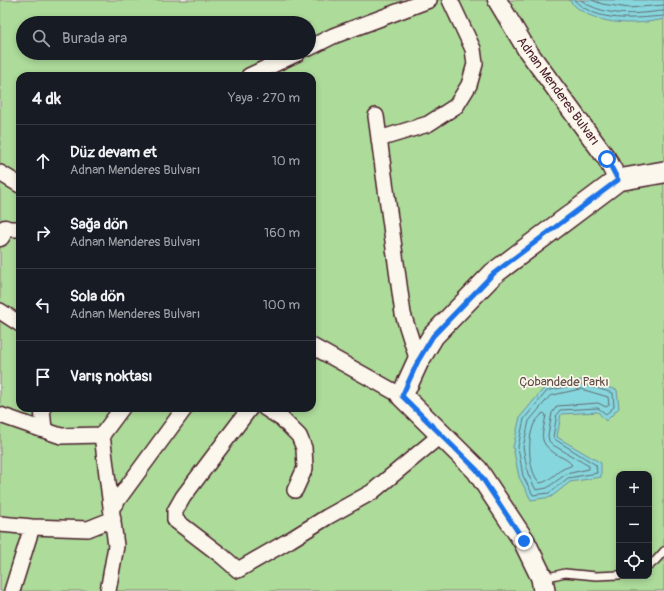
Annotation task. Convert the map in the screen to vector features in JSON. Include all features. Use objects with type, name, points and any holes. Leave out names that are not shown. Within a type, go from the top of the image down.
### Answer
[{"type":"main road","points":[[543,585],[524,541],[477,470],[402,396],[418,361],[433,336],[493,274],[618,180],[664,172]]},
{"type":"street","points":[[316,44],[333,36],[429,0]]},
{"type":"street","points":[[379,139],[428,124],[456,106],[469,86],[475,64],[473,49],[450,0]]},
{"type":"street","name":"Adnan Menderes Bulvarı","points":[[497,0],[527,50],[607,159],[618,180]]},
{"type":"street","points":[[258,72],[283,60]]},
{"type":"street","points":[[376,116],[403,314],[418,361]]},
{"type":"street","points":[[0,173],[16,183]]},
{"type":"street","points":[[0,311],[16,321]]},
{"type":"street","points":[[316,348],[402,396]]},
{"type":"street","points":[[42,412],[44,430]]},
{"type":"street","points":[[108,591],[116,546],[102,435],[119,412]]},
{"type":"street","points":[[0,524],[88,529],[112,514],[181,412]]},
{"type":"street","points":[[247,412],[183,497],[175,511],[175,520],[238,570],[372,492],[442,434]]},
{"type":"street","points":[[271,412],[282,419],[299,436],[304,448],[306,468],[295,490]]},
{"type":"street","points":[[0,414],[61,436],[102,435]]},
{"type":"street","points":[[12,591],[32,527]]},
{"type":"lane","points":[[652,563],[664,551]]},
{"type":"lane","points":[[543,585],[566,573],[596,576],[616,575]]},
{"type":"green space","name":"Çobandede Parkı","points":[[0,0],[664,0],[664,591],[0,591]]},
{"type":"water","points":[[569,0],[664,0],[664,19],[640,23],[614,22],[589,15],[578,9]]},
{"type":"water","points":[[582,380],[617,390],[619,408],[606,421],[598,412],[561,414],[557,437],[601,463],[601,477],[570,482],[551,497],[531,500],[519,477],[513,447],[520,417],[545,387]]},
{"type":"route","points":[[524,541],[510,517],[477,470],[402,396],[418,361],[433,336],[493,274],[618,180],[607,159]]}]
